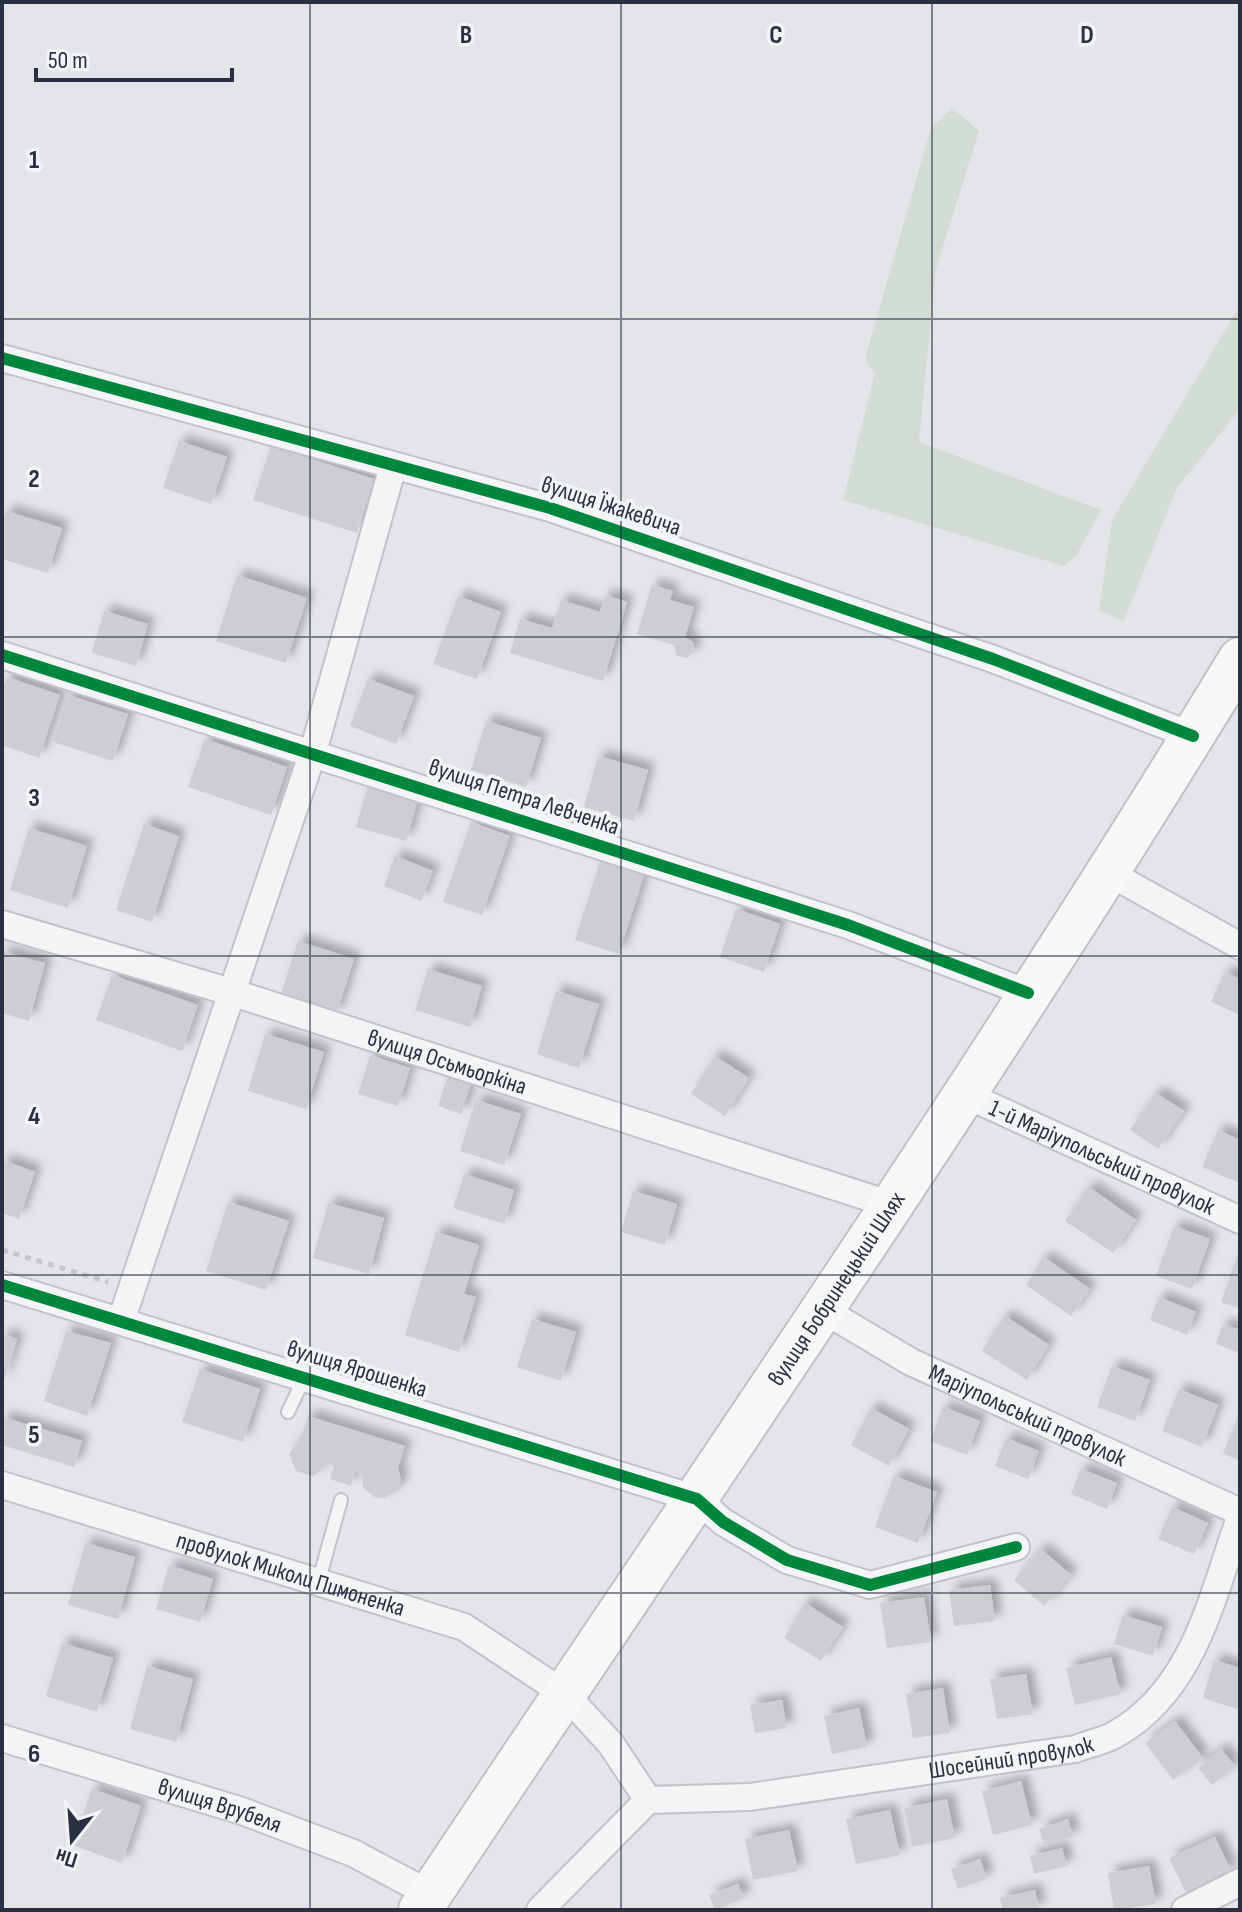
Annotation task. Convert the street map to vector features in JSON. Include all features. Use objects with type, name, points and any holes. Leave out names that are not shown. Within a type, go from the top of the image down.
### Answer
[{"type":"main road","name":"вулиця Бобринецький Шлях","points":[[425,1902],[697,1499],[1109,873],[1193,736],[1236,673]]},
{"type":"street","name":"вулиця Їжакевича","points":[[2,358],[550,508],[993,659],[1193,736]]},
{"type":"street","points":[[121,1321],[313,752],[393,466]]},
{"type":"street","name":"вулиця Петра Левченка","points":[[2,655],[848,925],[1028,993]]},
{"type":"street","points":[[1109,873],[1240,946]]},
{"type":"street","name":"вулиця Осьмьоркіна","points":[[2,924],[234,993],[889,1204]]},
{"type":"street","name":"1-й Маріупольський провулок","points":[[964,1094],[1240,1220]]},
{"type":"street","name":"вулиця Ярошенка","points":[[2,1285],[697,1499]]},
{"type":"street","name":"Маріупольський провулок","points":[[820,1308],[911,1362],[1240,1515]]},
{"type":"street","name":"провулок Миколи Пимоненка","points":[[2,1485],[464,1627],[565,1694],[611,1744],[648,1800]]},
{"type":"street","points":[[697,1499],[723,1522],[787,1560],[870,1585],[1016,1547]]},
{"type":"street","name":"Шосейний провулок","points":[[648,1800],[750,1797],[1075,1749],[1113,1737],[1137,1721],[1178,1676],[1195,1645],[1240,1515]]},
{"type":"street","name":"вулиця Врубеля","points":[[2,1738],[242,1811],[353,1853],[425,1902]]},
{"type":"street","points":[[540,1910],[648,1800]]},
{"type":"street","points":[[1185,1910],[1240,1882]]},
{"type":"lane","points":[[288,1412],[305,1376]]},
{"type":"lane","points":[[319,1580],[341,1500]]},
{"type":"path","points":[[2,1250],[132,1289]]},
{"type":"shaded area","points":[[952,108],[979,131],[936,269],[919,442],[1101,510],[1076,556],[1064,566],[843,500],[875,373],[865,359],[931,128]]},
{"type":"shaded area","points":[[1240,305],[1240,409],[1177,488],[1124,621],[1099,611],[1112,520]]},
{"type":"building","points":[[179,441],[227,457],[211,504],[163,488]]},
{"type":"building","points":[[271,446],[374,479],[357,533],[253,500]]},
{"type":"building","points":[[6,511],[62,528],[48,573],[2,559],[2,524]]},
{"type":"building","points":[[237,575],[307,598],[286,663],[216,641]]},
{"type":"building","points":[[652,585],[673,591],[670,600],[694,607],[685,637],[693,642],[694,651],[687,658],[676,655],[674,645],[637,634]]},
{"type":"building","points":[[605,595],[627,602],[603,681],[510,653],[520,619],[552,628],[561,600],[600,612]]},
{"type":"building","points":[[458,596],[501,612],[477,679],[433,664]]},
{"type":"building","points":[[104,611],[148,624],[136,666],[92,653]]},
{"type":"building","points":[[7,677],[60,695],[39,758],[2,745],[2,692]]},
{"type":"building","points":[[368,679],[414,696],[396,744],[350,726]]},
{"type":"building","points":[[68,695],[128,714],[113,761],[53,742]]},
{"type":"building","points":[[486,721],[541,738],[526,787],[471,770]]},
{"type":"building","points":[[205,739],[287,767],[271,815],[188,787]]},
{"type":"building","points":[[598,756],[648,770],[634,821],[584,807]]},
{"type":"building","points":[[368,785],[418,800],[406,841],[356,827]]},
{"type":"building","points":[[471,822],[510,836],[482,915],[443,902]]},
{"type":"building","points":[[144,824],[179,836],[152,922],[116,910]]},
{"type":"building","points":[[29,828],[87,846],[68,908],[10,890]]},
{"type":"building","points":[[395,856],[433,871],[421,901],[384,886]]},
{"type":"building","points":[[601,858],[645,872],[619,954],[575,940]]},
{"type":"building","points":[[736,909],[780,924],[764,972],[720,957]]},
{"type":"building","points":[[298,941],[354,959],[336,1015],[280,997]]},
{"type":"building","points":[[2,952],[45,963],[29,1021],[2,1013]]},
{"type":"building","points":[[428,969],[482,986],[470,1027],[415,1010]]},
{"type":"building","points":[[1225,972],[1240,979],[1240,1015],[1211,1002]]},
{"type":"building","points":[[112,975],[198,1005],[182,1051],[96,1020]]},
{"type":"building","points":[[556,991],[599,1004],[579,1068],[537,1054]]},
{"type":"building","points":[[265,1034],[324,1052],[306,1109],[248,1091]]},
{"type":"building","points":[[370,1055],[410,1068],[398,1106],[358,1094]]},
{"type":"building","points":[[715,1056],[749,1078],[725,1116],[691,1094]]},
{"type":"building","points":[[448,1076],[471,1084],[461,1114],[438,1106]]},
{"type":"building","points":[[1156,1093],[1184,1111],[1158,1149],[1130,1130]]},
{"type":"building","points":[[476,1100],[521,1114],[504,1165],[460,1151]]},
{"type":"building","points":[[1218,1130],[1240,1140],[1240,1183],[1202,1167]]},
{"type":"building","points":[[2,1160],[35,1172],[19,1219],[2,1213]]},
{"type":"building","points":[[464,1174],[514,1190],[504,1224],[453,1208]]},
{"type":"building","points":[[1089,1187],[1136,1220],[1113,1253],[1065,1221]]},
{"type":"building","points":[[633,1191],[677,1204],[665,1245],[621,1232]]},
{"type":"building","points":[[228,1202],[289,1221],[266,1290],[206,1271]]},
{"type":"building","points":[[328,1203],[384,1218],[369,1274],[313,1258]]},
{"type":"building","points":[[1174,1226],[1210,1239],[1192,1289],[1156,1276]]},
{"type":"building","points":[[436,1232],[479,1245],[464,1294],[476,1297],[459,1352],[405,1335]]},
{"type":"building","points":[[1240,1249],[1240,1309],[1221,1302]]},
{"type":"building","points":[[1044,1257],[1090,1289],[1071,1316],[1026,1285]]},
{"type":"building","points":[[1159,1297],[1196,1312],[1187,1335],[1150,1320]]},
{"type":"building","points":[[1005,1316],[1049,1345],[1027,1380],[982,1351]]},
{"type":"building","points":[[532,1319],[576,1332],[561,1381],[517,1367]]},
{"type":"building","points":[[1223,1324],[1240,1330],[1240,1353],[1216,1344]]},
{"type":"building","points":[[66,1331],[111,1343],[87,1416],[44,1401]]},
{"type":"building","points":[[2,1334],[17,1339],[3,1384],[2,1384]]},
{"type":"building","points":[[1112,1366],[1150,1380],[1135,1421],[1097,1407]]},
{"type":"building","points":[[200,1369],[260,1389],[243,1442],[182,1422]]},
{"type":"building","points":[[1179,1389],[1218,1405],[1202,1447],[1162,1431]]},
{"type":"building","points":[[943,1407],[980,1421],[967,1455],[930,1441]]},
{"type":"building","points":[[871,1408],[909,1429],[889,1466],[851,1445]]},
{"type":"building","points":[[1240,1413],[1240,1461],[1223,1453]]},
{"type":"building","points":[[308,1416],[405,1446],[398,1468],[401,1480],[397,1490],[385,1498],[374,1497],[363,1487],[362,1474],[355,1472],[351,1486],[330,1479],[334,1466],[327,1464],[313,1476],[296,1471],[289,1454],[301,1438]]},
{"type":"building","points":[[2,1417],[82,1441],[74,1467],[2,1445]]},
{"type":"building","points":[[1006,1438],[1039,1451],[1028,1479],[995,1466]]},
{"type":"building","points":[[1081,1469],[1117,1483],[1107,1509],[1071,1494]]},
{"type":"building","points":[[894,1476],[937,1492],[918,1543],[875,1527]]},
{"type":"building","points":[[1172,1507],[1208,1523],[1194,1554],[1158,1539]]},
{"type":"building","points":[[85,1543],[135,1557],[118,1619],[68,1605]]},
{"type":"building","points":[[1041,1549],[1071,1575],[1044,1606],[1014,1580]]},
{"type":"building","points":[[169,1565],[213,1579],[200,1622],[156,1609]]},
{"type":"building","points":[[990,1585],[995,1621],[954,1626],[949,1590]]},
{"type":"building","points":[[924,1597],[931,1642],[887,1648],[880,1603]]},
{"type":"building","points":[[805,1603],[843,1627],[821,1661],[784,1638]]},
{"type":"building","points":[[1123,1615],[1162,1627],[1153,1656],[1114,1644]]},
{"type":"building","points":[[62,1643],[113,1658],[97,1712],[46,1696]]},
{"type":"building","points":[[1111,1657],[1121,1694],[1075,1705],[1066,1668]]},
{"type":"building","points":[[1214,1660],[1240,1668],[1240,1710],[1203,1698]]},
{"type":"building","points":[[147,1666],[193,1679],[176,1742],[130,1729]]},
{"type":"building","points":[[1026,1674],[1033,1714],[997,1719],[990,1679]]},
{"type":"building","points":[[943,1688],[950,1733],[913,1738],[906,1694]]},
{"type":"building","points":[[782,1700],[787,1728],[755,1733],[750,1705]]},
{"type":"building","points":[[859,1708],[867,1747],[832,1754],[824,1716]]},
{"type":"building","points":[[1175,1721],[1203,1758],[1173,1780],[1145,1743]]},
{"type":"building","points":[[1221,1749],[1235,1766],[1212,1785],[1198,1768]]},
{"type":"building","points":[[1021,1781],[1032,1825],[993,1835],[982,1791]]},
{"type":"building","points":[[92,1789],[141,1806],[122,1863],[72,1845]]},
{"type":"building","points":[[947,1799],[955,1838],[912,1847],[904,1808]]},
{"type":"building","points":[[890,1810],[900,1855],[856,1864],[846,1819]]},
{"type":"building","points":[[1068,1819],[1073,1836],[1045,1846],[1039,1829]]},
{"type":"building","points":[[789,1830],[798,1871],[753,1880],[745,1839]]},
{"type":"building","points":[[1215,1837],[1231,1871],[1186,1893],[1169,1858]]},
{"type":"building","points":[[1062,1848],[1067,1866],[1034,1874],[1030,1856]]},
{"type":"building","points":[[980,1859],[987,1879],[958,1889],[951,1869]]},
{"type":"building","points":[[1149,1866],[1156,1904],[1114,1910],[1108,1873]]},
{"type":"building","points":[[738,1884],[744,1898],[715,1910],[709,1895]]},
{"type":"building","points":[[1035,1890],[1039,1910],[1003,1910],[1000,1898]]},
{"type":"cycle path","points":[[2,358],[550,508],[993,659],[1193,736]]},
{"type":"cycle path","points":[[2,655],[848,925],[1028,993]]},
{"type":"cycle path","points":[[2,1285],[697,1499],[723,1522],[787,1560],[870,1585],[1016,1547]]}]
